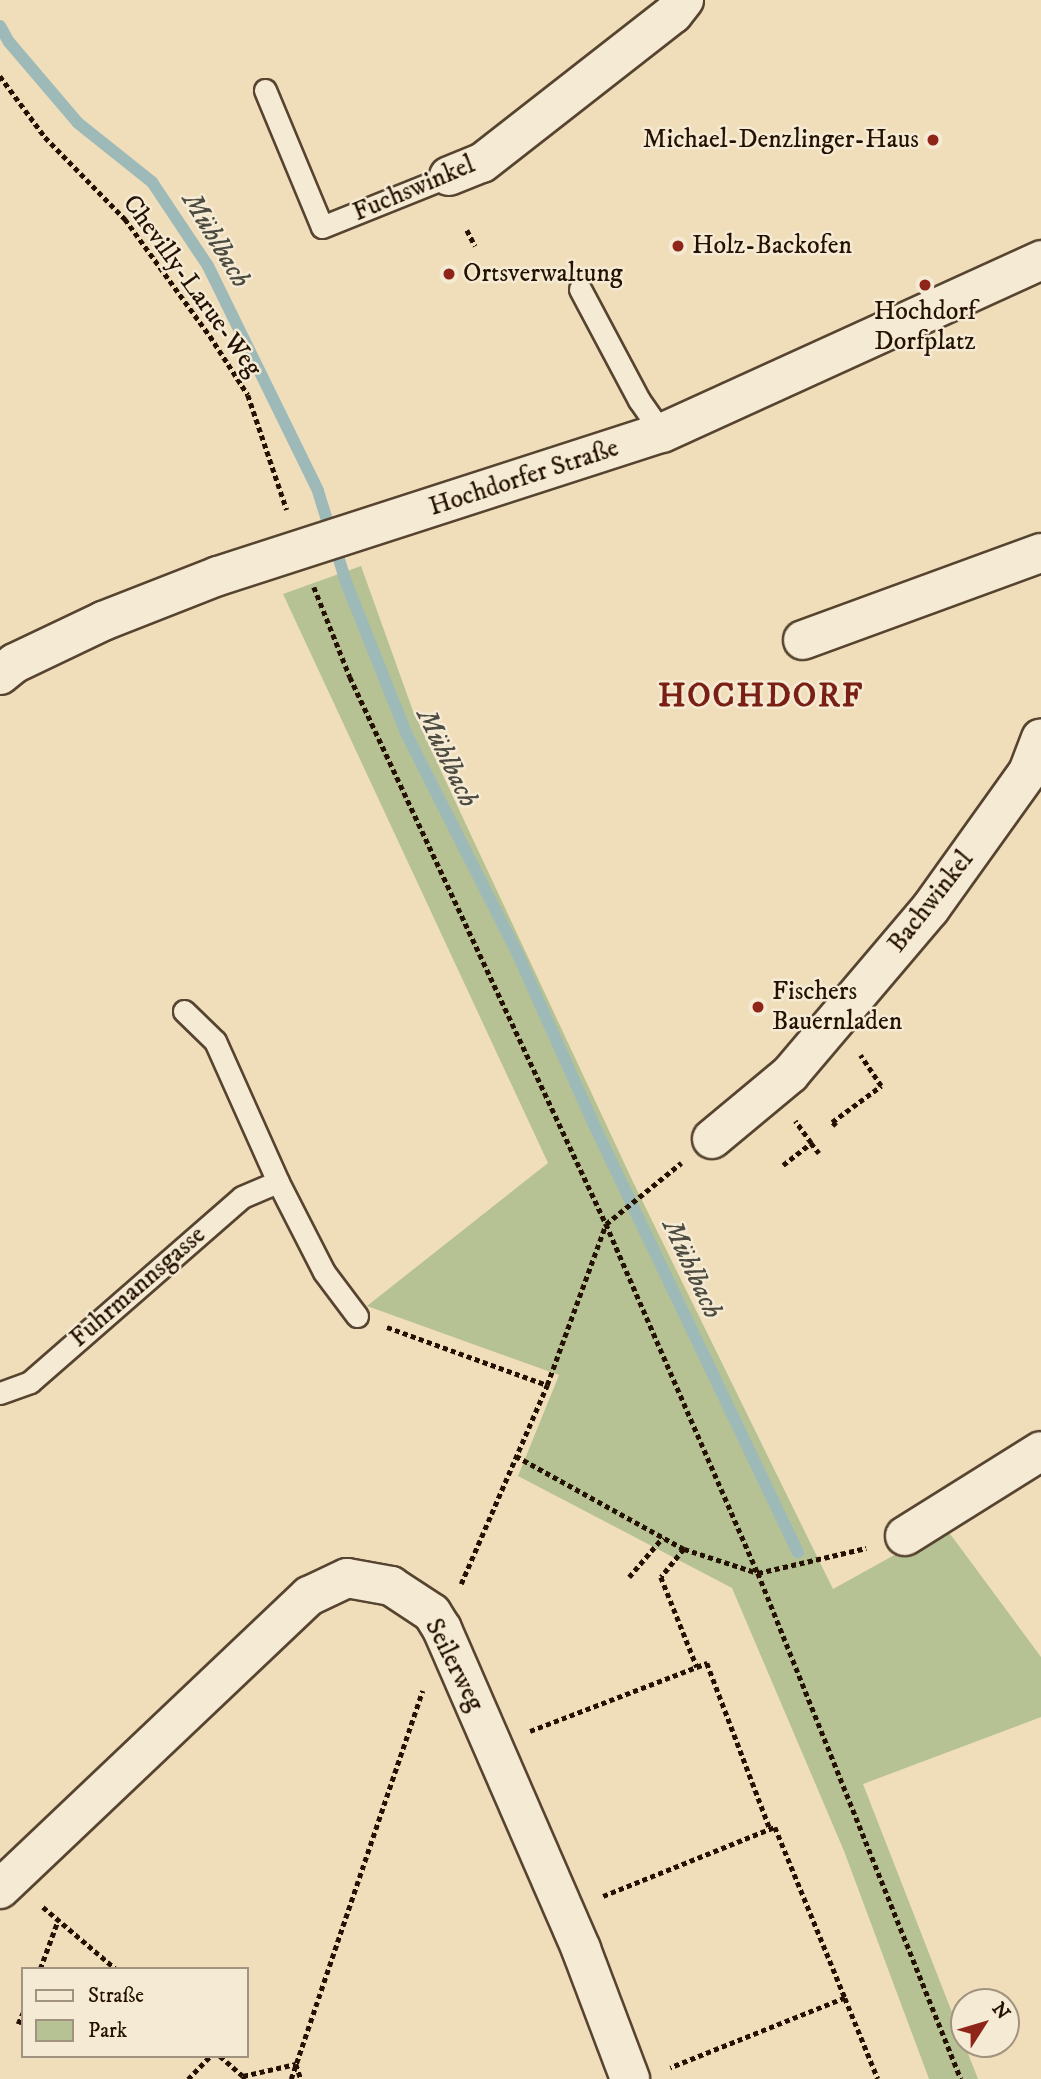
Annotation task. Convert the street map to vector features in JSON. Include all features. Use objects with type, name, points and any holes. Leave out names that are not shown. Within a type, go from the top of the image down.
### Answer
[{"type":"street","name":"Fuchswinkel","points":[[449,176],[482,163],[673,15],[684,0]]},
{"type":"street","name":"Hochdorfer Straße","points":[[0,675],[15,663],[103,621],[218,576],[662,433],[1041,260]]},
{"type":"street","points":[[803,640],[1041,554]]},
{"type":"street","name":"Bachwinkel","points":[[712,1139],[790,1074],[930,909],[1028,772],[1041,738]]},
{"type":"street","points":[[905,1536],[1041,1451]]},
{"type":"street","name":"Seilerweg","points":[[3,1875],[309,1596],[347,1578],[391,1586],[432,1613],[442,1629],[565,1911],[630,2079]]},
{"type":"lane","name":"Fuchswinkel","points":[[265,90],[322,228],[449,176]]},
{"type":"lane","points":[[580,289],[639,400],[662,433]]},
{"type":"lane","points":[[184,1011],[215,1041],[278,1182],[324,1272],[356,1316]]},
{"type":"lane","name":"Fuhrmannsgasse","points":[[0,1393],[30,1382],[242,1197],[278,1182]]},
{"type":"path","name":"Chevilly-Larue-Weg","points":[[0,76],[55,147],[125,219],[211,337],[248,395],[284,498],[309,547],[350,677],[606,1224],[758,1573],[961,2079]]},
{"type":"path","points":[[467,230],[475,246]]},
{"type":"path","points":[[835,1020],[881,1086],[832,1122],[836,1126]]},
{"type":"path","points":[[811,1143],[819,1153]]},
{"type":"path","points":[[606,1224],[658,1181]]},
{"type":"path","points":[[356,1316],[547,1385]]},
{"type":"path","points":[[516,1456],[684,1549],[758,1573],[826,1559],[905,1536]]},
{"type":"path","points":[[629,1577],[663,1537]]},
{"type":"path","points":[[684,1549],[661,1577],[697,1667]]},
{"type":"path","points":[[493,1745],[707,1662],[769,1829]]},
{"type":"path","points":[[565,1911],[775,1827],[878,2079]]},
{"type":"path","points":[[3,1875],[114,1967]]},
{"type":"path","points":[[41,1967],[58,1920]]},
{"type":"path","points":[[669,2069],[845,1998]]},
{"type":"path","points":[[18,2024],[21,2017]]},
{"type":"path","points":[[188,2079],[208,2058]]},
{"type":"path","points":[[222,2058],[244,2078],[296,2064],[301,2079]]},
{"type":"green space","points":[[361,566],[413,711],[634,1184],[833,1589],[945,1527],[1041,1657],[1041,1717],[863,1784],[950,2007],[950,2058],[970,2058],[978,2079],[929,2079],[844,1851],[732,1588],[518,1476],[559,1375],[367,1306],[548,1163],[283,594]]},
{"type":"waterway","name":"Mühlbach","points":[[0,26],[9,42],[78,123],[152,182],[208,266],[318,491],[346,582],[406,733],[519,957],[596,1129],[798,1552]]},
{"type":"place","name":"Michael-Denzlinger-Haus","points":[[933,140]]},
{"type":"place","name":"Holz-Backofen","points":[[678,246]]},
{"type":"place","name":"Ortsverwaltung","points":[[449,274]]},
{"type":"place","name":"Hochdorf Dorfplatz","points":[[925,285]]},
{"type":"place","name":"Fischers Bauernladen","points":[[758,1007]]},
{"type":"district","name":"HOCHDORF","points":[[761,697]]}]
